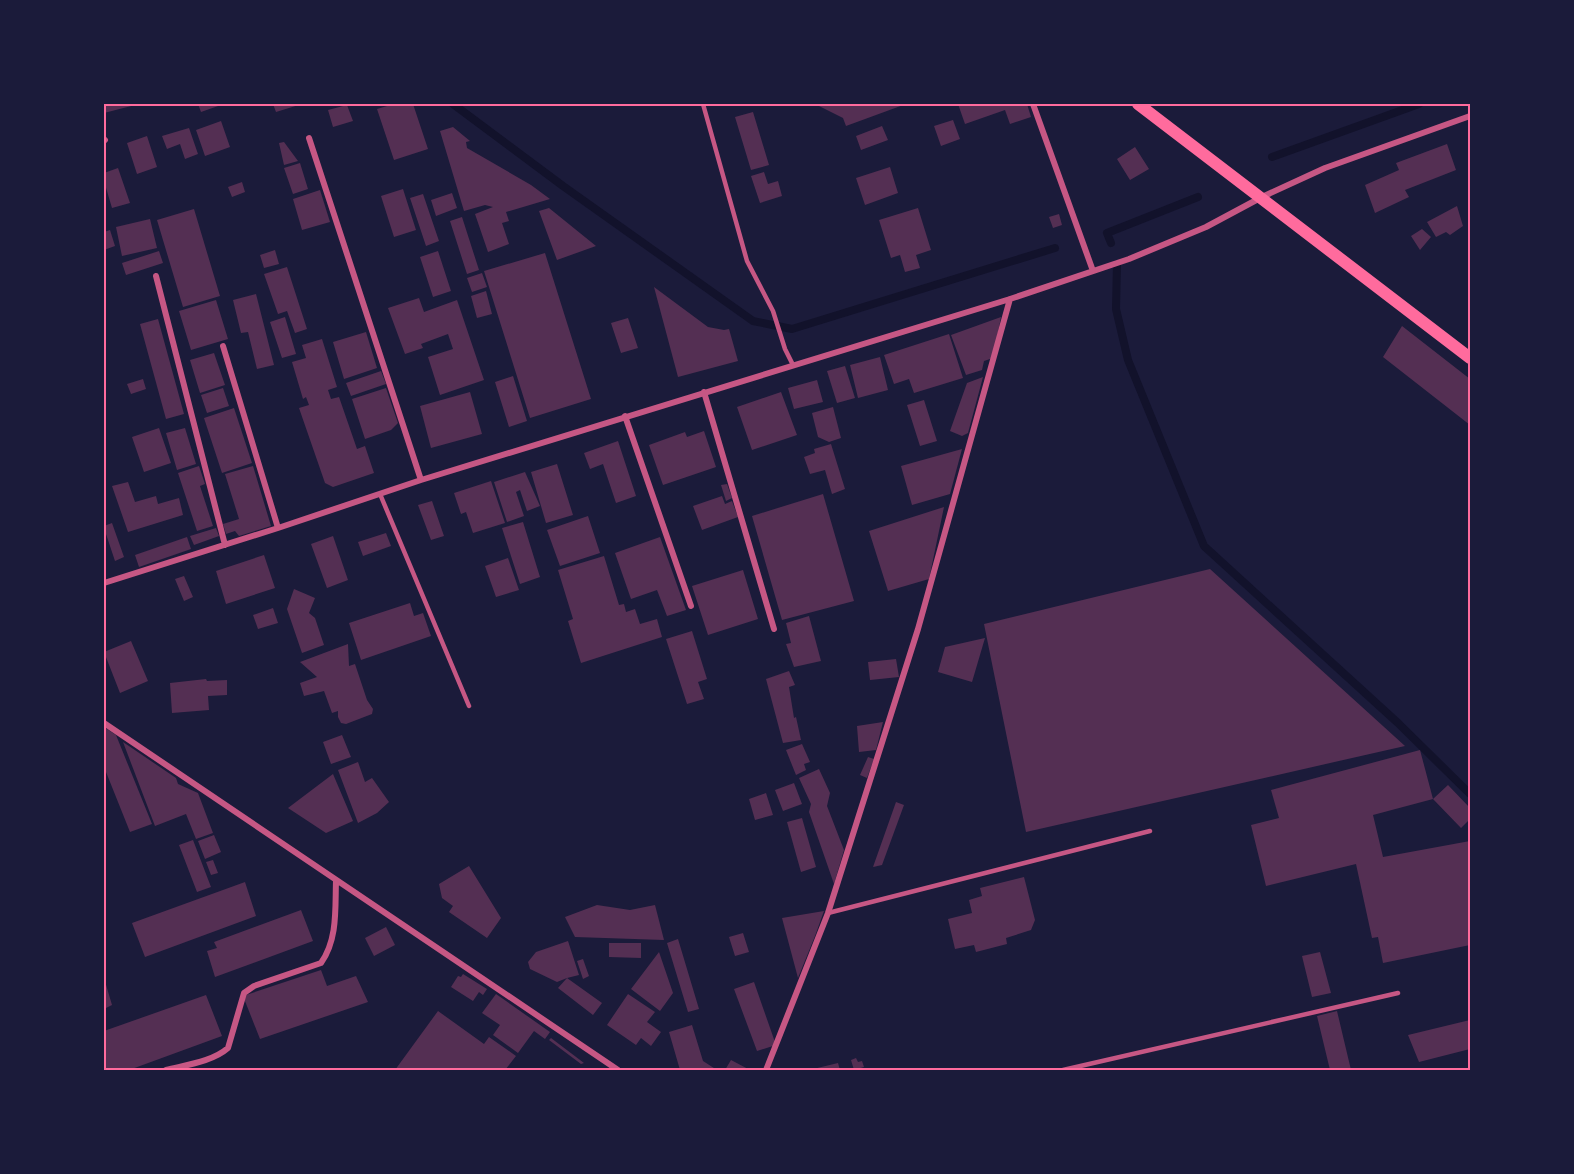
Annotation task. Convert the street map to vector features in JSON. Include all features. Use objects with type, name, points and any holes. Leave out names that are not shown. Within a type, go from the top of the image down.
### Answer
[{"type":"main road","points":[[1138,104],[1470,358]]},
{"type":"street","points":[[1033,104],[1093,271]]},
{"type":"street","points":[[104,583],[421,480],[1010,299],[1093,271],[1206,227],[1262,197],[1325,168],[1470,116]]},
{"type":"street","points":[[309,138],[421,480]]},
{"type":"street","points":[[156,276],[225,545]]},
{"type":"street","points":[[766,1071],[828,913],[918,629],[1010,299]]},
{"type":"street","points":[[223,346],[278,528]]},
{"type":"street","points":[[704,392],[774,628]]},
{"type":"street","points":[[625,416],[691,606]]},
{"type":"street","points":[[104,723],[618,1071]]},
{"type":"street","points":[[165,1071],[204,1060],[228,1048],[244,993],[254,986],[321,963],[327,955],[334,928],[336,881]]},
{"type":"lane","points":[[703,104],[747,261],[773,311],[793,365]]},
{"type":"lane","points":[[380,494],[470,706]]},
{"type":"lane","points":[[828,913],[1150,831]]},
{"type":"lane","points":[[1063,1071],[1398,993]]},
{"type":"building","points":[[104,104],[139,104],[104,113]]},
{"type":"building","points":[[198,104],[221,104],[221,105],[201,112]]},
{"type":"building","points":[[273,104],[302,104],[276,112]]},
{"type":"building","points":[[394,104],[413,104],[428,149],[394,160],[377,109]]},
{"type":"building","points":[[820,104],[906,104],[846,126],[843,118],[819,106]]},
{"type":"building","points":[[958,104],[1027,104],[1031,117],[1010,124],[1005,110],[965,124]]},
{"type":"building","points":[[347,105],[353,121],[333,127],[328,110]]},
{"type":"building","points":[[753,112],[769,165],[751,170],[735,117]]},
{"type":"building","points":[[953,120],[960,139],[941,146],[934,126]]},
{"type":"building","points":[[221,121],[230,147],[205,156],[196,130]]},
{"type":"building","points":[[882,126],[888,140],[861,150],[856,136]]},
{"type":"building","points":[[453,127],[470,141],[466,142],[467,148],[531,185],[550,199],[506,212],[509,221],[502,223],[509,244],[488,252],[475,214],[493,207],[485,205],[464,211],[440,131]]},
{"type":"building","points":[[189,128],[198,154],[185,159],[180,144],[167,149],[162,136]]},
{"type":"building","points":[[147,136],[157,167],[137,174],[127,143]]},
{"type":"building","points":[[284,142],[298,161],[284,165],[279,143]]},
{"type":"building","points":[[1447,144],[1456,170],[1405,190],[1409,197],[1375,213],[1365,185],[1399,170],[1396,163]]},
{"type":"building","points":[[1135,147],[1149,169],[1130,180],[1117,159]]},
{"type":"building","points":[[300,163],[308,189],[293,194],[284,168]]},
{"type":"building","points":[[890,167],[898,193],[865,205],[856,178]]},
{"type":"building","points":[[118,168],[130,203],[112,208],[104,173]]},
{"type":"building","points":[[764,172],[768,184],[778,181],[782,196],[760,203],[751,176]]},
{"type":"building","points":[[242,182],[245,192],[232,197],[228,187]]},
{"type":"building","points":[[403,189],[416,230],[394,237],[381,196]]},
{"type":"building","points":[[320,190],[330,222],[302,230],[293,199]]},
{"type":"building","points":[[452,193],[457,208],[436,216],[431,200]]},
{"type":"building","points":[[423,194],[439,241],[426,246],[410,198]]},
{"type":"building","points":[[1457,206],[1463,226],[1450,235],[1446,232],[1436,237],[1427,222]]},
{"type":"building","points":[[549,208],[596,246],[557,260],[539,211]]},
{"type":"building","points":[[918,208],[931,250],[916,255],[920,268],[905,272],[900,255],[891,258],[879,220]]},
{"type":"building","points":[[194,209],[220,296],[183,307],[157,220]]},
{"type":"building","points":[[1059,214],[1062,225],[1053,228],[1049,217]]},
{"type":"building","points":[[462,217],[479,270],[467,274],[450,221]]},
{"type":"building","points":[[150,219],[157,248],[122,256],[116,227]]},
{"type":"building","points":[[1422,229],[1431,237],[1420,250],[1411,236]]},
{"type":"building","points":[[110,230],[115,246],[104,250],[104,232]]},
{"type":"building","points":[[275,250],[279,264],[264,268],[260,255]]},
{"type":"building","points":[[159,251],[163,263],[126,275],[122,263]]},
{"type":"building","points":[[438,251],[451,291],[433,297],[420,257]]},
{"type":"building","points":[[545,253],[591,399],[530,418],[484,271]]},
{"type":"building","points":[[287,267],[307,329],[295,333],[287,311],[278,314],[264,274]]},
{"type":"building","points":[[482,273],[487,287],[472,292],[467,278]]},
{"type":"building","points":[[654,287],[708,327],[729,329],[738,361],[678,377]]},
{"type":"building","points":[[486,291],[492,314],[477,318],[471,296]]},
{"type":"building","points":[[256,294],[274,365],[257,369],[248,332],[241,333],[233,300]]},
{"type":"building","points":[[419,298],[424,312],[457,300],[484,380],[440,395],[428,357],[453,349],[448,334],[421,344],[423,348],[405,354],[388,308]]},
{"type":"building","points":[[216,300],[228,339],[191,350],[179,311]]},
{"type":"building","points":[[285,317],[296,354],[282,358],[270,322]]},
{"type":"building","points":[[1001,317],[993,358],[984,361],[982,370],[966,375],[951,335]]},
{"type":"building","points":[[628,318],[638,348],[621,353],[611,323]]},
{"type":"building","points":[[158,319],[184,414],[166,419],[140,324]]},
{"type":"building","points":[[1402,326],[1470,379],[1470,425],[1383,357]]},
{"type":"building","points":[[366,332],[377,368],[344,379],[333,342]]},
{"type":"building","points":[[949,334],[963,378],[914,393],[909,379],[894,384],[884,355]]},
{"type":"building","points":[[322,339],[337,387],[328,390],[331,399],[339,397],[357,449],[365,446],[374,473],[333,487],[325,483],[299,408],[309,405],[306,397],[303,399],[292,362],[306,358],[302,345]]},
{"type":"building","points":[[214,353],[225,385],[200,393],[190,360]]},
{"type":"building","points":[[880,357],[888,390],[858,398],[850,365]]},
{"type":"building","points":[[845,366],[855,398],[837,403],[827,371]]},
{"type":"building","points":[[381,371],[386,384],[351,396],[346,383]]},
{"type":"building","points":[[513,376],[527,421],[509,427],[495,382]]},
{"type":"building","points":[[983,377],[968,433],[962,436],[950,431],[967,383]]},
{"type":"building","points":[[143,379],[146,389],[131,394],[127,384]]},
{"type":"building","points":[[817,380],[823,402],[794,409],[788,388]]},
{"type":"building","points":[[223,388],[229,406],[207,413],[201,395]]},
{"type":"building","points":[[386,388],[398,423],[391,430],[365,439],[352,399]]},
{"type":"building","points":[[470,392],[482,434],[431,448],[420,406]]},
{"type":"building","points":[[781,392],[797,435],[752,450],[737,407]]},
{"type":"building","points":[[924,400],[937,441],[920,446],[907,405]]},
{"type":"building","points":[[833,407],[841,438],[829,442],[818,437],[812,413]]},
{"type":"building","points":[[234,408],[252,463],[222,473],[204,418]]},
{"type":"building","points":[[159,428],[171,463],[144,472],[132,437]]},
{"type":"building","points":[[185,428],[196,464],[177,470],[166,433]]},
{"type":"building","points":[[704,431],[716,467],[663,485],[649,445],[685,432],[687,437]]},
{"type":"building","points":[[618,441],[636,496],[616,503],[603,464],[590,469],[584,453]]},
{"type":"building","points":[[831,444],[845,489],[832,494],[825,470],[810,474],[804,457],[815,453],[814,449]]},
{"type":"building","points":[[962,449],[950,494],[912,505],[901,466]]},
{"type":"building","points":[[557,464],[573,515],[546,523],[531,472]]},
{"type":"building","points":[[199,466],[205,484],[200,486],[213,526],[197,531],[178,473]]},
{"type":"building","points":[[253,466],[271,526],[239,536],[235,531],[226,534],[223,524],[239,519],[225,474]]},
{"type":"building","points":[[525,472],[540,506],[527,511],[520,490],[516,492],[524,516],[507,522],[494,482]]},
{"type":"building","points":[[491,481],[505,523],[473,533],[466,512],[461,514],[454,493]]},
{"type":"building","points":[[128,482],[135,502],[156,496],[158,504],[179,498],[183,515],[128,532],[112,486]]},
{"type":"building","points":[[727,484],[732,498],[726,501],[721,485]]},
{"type":"building","points":[[823,494],[854,601],[782,620],[752,516]]},
{"type":"building","points":[[722,496],[725,504],[732,501],[738,517],[702,530],[693,506]]},
{"type":"building","points":[[432,501],[444,536],[431,540],[418,505]]},
{"type":"building","points":[[944,507],[929,579],[888,591],[869,531]]},
{"type":"building","points":[[588,516],[600,553],[560,566],[547,530]]},
{"type":"building","points":[[523,522],[540,577],[520,584],[502,528]]},
{"type":"building","points":[[112,523],[124,557],[115,561],[104,528]]},
{"type":"building","points":[[216,528],[219,536],[194,545],[190,536]]},
{"type":"building","points":[[386,533],[391,546],[363,556],[358,542]]},
{"type":"building","points":[[333,536],[348,580],[327,588],[311,544]]},
{"type":"building","points":[[187,537],[191,549],[139,567],[135,555]]},
{"type":"building","points":[[660,537],[686,610],[667,616],[657,590],[631,599],[615,553]]},
{"type":"building","points":[[264,555],[275,588],[226,604],[216,571]]},
{"type":"building","points":[[604,556],[619,605],[624,604],[626,612],[635,609],[640,624],[657,619],[662,637],[581,663],[568,621],[573,619],[558,570]]},
{"type":"building","points":[[508,558],[519,590],[496,597],[485,566]]},
{"type":"building","points":[[1210,569],[1405,746],[1026,832],[984,624]]},
{"type":"building","points":[[743,570],[758,619],[708,635],[692,586]]},
{"type":"building","points":[[184,576],[193,597],[184,601],[175,579]]},
{"type":"building","points":[[294,589],[315,598],[309,613],[315,618],[324,645],[302,653],[287,609]]},
{"type":"building","points":[[410,603],[414,616],[423,613],[431,636],[361,660],[349,623]]},
{"type":"building","points":[[273,608],[278,623],[258,629],[253,615]]},
{"type":"building","points":[[809,616],[821,661],[794,667],[786,644],[791,643],[786,623]]},
{"type":"building","points":[[692,631],[707,679],[698,682],[704,699],[687,704],[666,639]]},
{"type":"building","points":[[985,638],[972,682],[938,672],[945,647]]},
{"type":"building","points":[[131,641],[148,681],[120,693],[104,652]]},
{"type":"building","points":[[348,644],[349,666],[355,664],[367,700],[373,709],[372,714],[346,724],[341,723],[338,711],[332,713],[324,691],[304,696],[300,683],[317,677],[300,662]]},
{"type":"building","points":[[896,659],[899,677],[870,680],[868,662]]},
{"type":"building","points":[[789,671],[795,685],[789,687],[794,718],[796,717],[801,740],[783,743],[766,679]]},
{"type":"building","points":[[206,679],[207,681],[227,680],[227,695],[208,696],[209,710],[172,713],[170,683]]},
{"type":"building","points":[[883,722],[876,750],[859,752],[857,726]]},
{"type":"building","points":[[104,727],[116,735],[152,824],[130,832],[104,767]]},
{"type":"building","points":[[342,735],[351,757],[331,764],[323,742]]},
{"type":"building","points":[[123,742],[176,778],[178,784],[198,793],[213,833],[196,839],[186,814],[155,826]]},
{"type":"building","points":[[802,744],[810,762],[804,764],[806,770],[796,775],[786,750]]},
{"type":"building","points":[[1420,750],[1433,799],[1373,815],[1383,857],[1470,841],[1470,945],[1383,963],[1378,937],[1372,938],[1356,864],[1266,886],[1251,825],[1279,818],[1271,790]]},
{"type":"building","points":[[868,757],[874,759],[867,778],[860,775]]},
{"type":"building","points":[[358,762],[365,782],[372,778],[389,802],[377,813],[358,823],[338,770]]},
{"type":"building","points":[[819,769],[830,793],[827,806],[844,850],[834,884],[809,812],[811,804],[799,778]]},
{"type":"building","points":[[333,774],[353,821],[326,833],[288,808]]},
{"type":"building","points":[[794,783],[802,804],[783,811],[775,790]]},
{"type":"building","points":[[1448,785],[1470,808],[1470,819],[1461,828],[1433,799]]},
{"type":"building","points":[[766,793],[773,815],[755,820],[749,799]]},
{"type":"building","points":[[896,802],[904,805],[882,865],[873,867]]},
{"type":"building","points":[[802,818],[816,867],[801,872],[787,822]]},
{"type":"building","points":[[214,835],[221,852],[205,859],[198,841]]},
{"type":"building","points":[[193,840],[211,887],[197,892],[179,845]]},
{"type":"building","points":[[213,860],[218,873],[211,875],[206,862]]},
{"type":"building","points":[[469,866],[501,918],[487,938],[449,912],[453,906],[442,898],[439,884]]},
{"type":"building","points":[[1024,877],[1035,920],[1031,930],[1006,938],[1007,944],[976,952],[974,945],[955,949],[948,919],[972,913],[969,900],[982,896],[980,888]]},
{"type":"building","points":[[245,882],[256,916],[145,957],[132,923]]},
{"type":"building","points":[[597,905],[630,910],[655,905],[664,940],[575,937],[565,917]]},
{"type":"building","points":[[301,910],[313,941],[215,977],[207,951],[217,948],[214,942]]},
{"type":"building","points":[[824,911],[815,936],[798,978],[782,918]]},
{"type":"building","points":[[386,927],[395,945],[374,956],[365,938]]},
{"type":"building","points":[[743,933],[749,952],[735,956],[729,937]]},
{"type":"building","points":[[678,939],[699,1009],[688,1012],[667,943]]},
{"type":"building","points":[[568,941],[579,975],[557,982],[530,969],[528,962],[536,952]]},
{"type":"building","points":[[609,943],[641,943],[641,958],[609,957]]},
{"type":"building","points":[[659,952],[673,993],[660,1011],[631,989]]},
{"type":"building","points":[[1320,952],[1331,993],[1312,997],[1302,956]]},
{"type":"building","points":[[583,959],[589,976],[583,979],[577,961]]},
{"type":"building","points":[[321,970],[327,986],[356,976],[368,1002],[260,1039],[243,996]]},
{"type":"building","points":[[463,974],[487,989],[483,995],[479,992],[473,1001],[451,987],[458,976],[461,977]]},
{"type":"building","points":[[104,978],[112,1005],[104,1009]]},
{"type":"building","points":[[567,978],[602,1003],[593,1015],[558,988]]},
{"type":"building","points":[[754,982],[776,1045],[757,1051],[734,989]]},
{"type":"building","points":[[496,994],[550,1032],[545,1039],[534,1031],[518,1053],[493,1035],[500,1025],[482,1013]]},
{"type":"building","points":[[628,994],[655,1012],[647,1022],[661,1032],[651,1046],[641,1038],[636,1045],[607,1025]]},
{"type":"building","points":[[206,995],[222,1036],[129,1070],[104,1070],[104,1031]]},
{"type":"building","points":[[438,1011],[484,1044],[489,1037],[516,1056],[505,1070],[395,1070]]},
{"type":"building","points":[[1337,1011],[1351,1070],[1330,1070],[1317,1016]]},
{"type":"building","points":[[1470,1020],[1470,1049],[1419,1062],[1408,1035]]},
{"type":"building","points":[[692,1025],[703,1061],[717,1070],[680,1070],[669,1032]]},
{"type":"building","points":[[551,1038],[584,1063],[581,1064],[549,1040]]},
{"type":"building","points":[[856,1058],[858,1062],[862,1061],[864,1067],[854,1070],[851,1060]]},
{"type":"building","points":[[731,1060],[750,1070],[725,1070]]},
{"type":"building","points":[[838,1063],[840,1070],[809,1070]]},
{"type":"waterway","points":[[453,104],[563,186],[753,321],[792,329],[1055,248]]},
{"type":"waterway","points":[[1272,157],[1419,104]]},
{"type":"waterway","points":[[1111,243],[1107,233],[1198,197]]},
{"type":"waterway","points":[[1117,264],[1116,309],[1128,360],[1204,546],[1398,723],[1470,794]]}]
